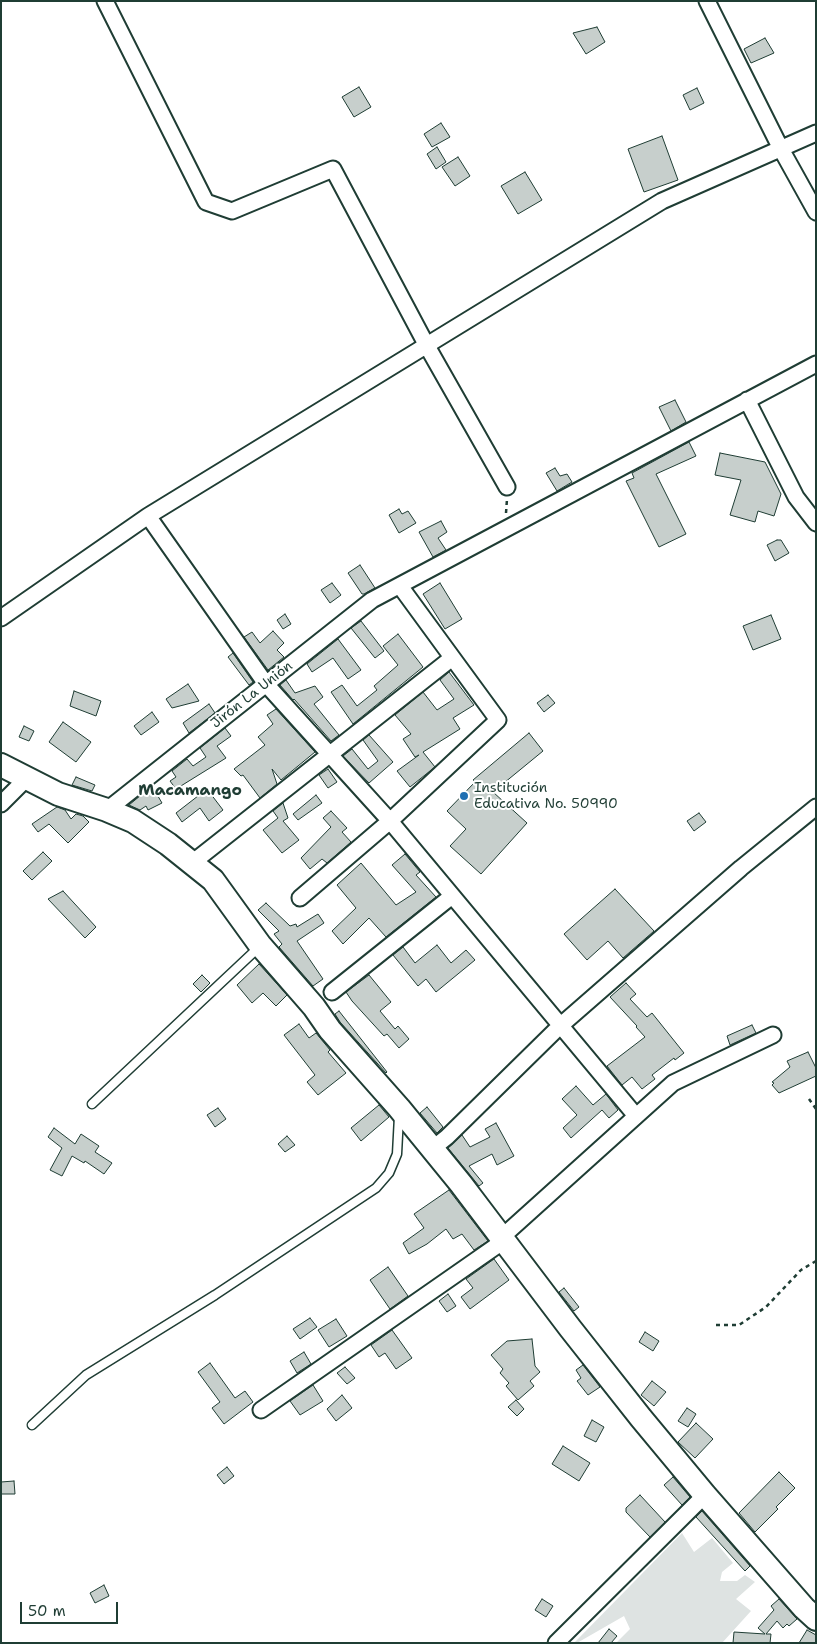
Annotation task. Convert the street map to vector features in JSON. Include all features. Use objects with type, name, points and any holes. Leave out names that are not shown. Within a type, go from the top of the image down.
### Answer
[{"type":"street","points":[[104,1],[206,202],[232,211],[333,169],[427,346],[507,487]]},
{"type":"street","points":[[707,1],[781,148],[816,212]]},
{"type":"street","points":[[1,618],[148,516],[662,201],[816,133]]},
{"type":"street","name":"Jirón La Unión","points":[[107,810],[372,600],[816,364]]},
{"type":"street","points":[[747,400],[796,497],[816,523]]},
{"type":"street","points":[[148,516],[266,684],[390,821],[636,1116]]},
{"type":"street","points":[[300,898],[390,821],[498,720],[400,586]]},
{"type":"street","points":[[192,863],[452,658]]},
{"type":"street","points":[[1,765],[58,794],[107,810],[133,821],[168,844],[213,880],[260,946],[314,1006],[330,1030],[399,1108],[503,1238],[570,1328],[705,1495],[804,1608],[816,1619]]},
{"type":"street","points":[[1,804],[26,779]]},
{"type":"street","points":[[432,1150],[560,1026],[741,868],[816,807]]},
{"type":"street","points":[[332,992],[452,896]]},
{"type":"street","points":[[261,1410],[503,1238],[673,1083],[773,1035]]},
{"type":"street","points":[[556,1643],[705,1495]]},
{"type":"lane","points":[[92,1104],[260,946]]},
{"type":"lane","points":[[32,1425],[86,1374],[215,1295],[376,1188],[389,1173],[397,1154],[399,1108]]},
{"type":"path","points":[[505,530],[507,487]]},
{"type":"path","points":[[809,1099],[816,1109]]},
{"type":"path","points":[[716,1325],[739,1325],[766,1307],[801,1270],[816,1261]]},
{"type":"shaded area","points":[[682,1533],[694,1552],[712,1538],[733,1563],[722,1572],[720,1581],[737,1581],[745,1575],[755,1582],[736,1599],[751,1611],[722,1643],[616,1643],[630,1629],[624,1616],[574,1643]]},
{"type":"building","points":[[597,27],[605,42],[586,54],[573,33]]},
{"type":"building","points":[[765,38],[774,53],[751,63],[744,49]]},
{"type":"building","points":[[359,87],[371,107],[354,117],[342,97]]},
{"type":"building","points":[[697,88],[704,103],[690,110],[683,95]]},
{"type":"building","points":[[441,123],[450,137],[432,147],[424,134]]},
{"type":"building","points":[[662,136],[678,180],[644,192],[628,149]]},
{"type":"building","points":[[437,147],[446,162],[436,169],[427,154]]},
{"type":"building","points":[[458,157],[470,176],[455,186],[442,167]]},
{"type":"building","points":[[525,172],[542,200],[518,214],[501,186]]},
{"type":"building","points":[[675,400],[686,422],[671,431],[659,407]]},
{"type":"building","points":[[689,442],[696,456],[656,474],[686,534],[659,547],[626,481],[634,478],[632,473]]},
{"type":"building","points":[[720,453],[765,462],[781,494],[774,516],[758,511],[755,522],[730,515],[741,480],[715,475]]},
{"type":"building","points":[[555,468],[560,476],[567,474],[572,482],[557,491],[546,473]]},
{"type":"building","points":[[399,509],[402,514],[408,511],[416,523],[399,533],[389,515]]},
{"type":"building","points":[[441,521],[447,532],[438,538],[446,550],[433,557],[419,532]]},
{"type":"building","points":[[781,540],[789,553],[775,561],[767,545]]},
{"type":"building","points":[[360,565],[375,588],[364,594],[362,594],[348,573]]},
{"type":"building","points":[[332,583],[341,595],[330,603],[321,590]]},
{"type":"building","points":[[440,583],[462,619],[445,629],[423,594]]},
{"type":"building","points":[[285,614],[291,624],[283,629],[277,620]]},
{"type":"building","points":[[771,615],[781,639],[753,650],[743,626]]},
{"type":"building","points":[[361,621],[384,651],[375,658],[351,628]]},
{"type":"building","points":[[273,631],[284,643],[277,650],[284,657],[268,670],[244,637],[252,632],[260,643]]},
{"type":"building","points":[[398,634],[423,667],[353,724],[331,692],[342,685],[357,706],[377,690],[374,686],[398,665],[383,646]]},
{"type":"building","points":[[338,639],[361,670],[348,679],[333,658],[312,672],[307,664]]},
{"type":"building","points":[[233,653],[253,682],[249,685],[228,657]]},
{"type":"building","points":[[449,672],[474,705],[453,718],[460,729],[423,752],[435,767],[410,787],[397,771],[419,755],[415,757],[403,739],[411,734],[395,715],[423,692],[437,710],[454,699],[440,680]]},
{"type":"building","points":[[286,680],[295,693],[315,686],[323,697],[314,704],[339,735],[331,741],[280,685]]},
{"type":"building","points":[[188,684],[199,701],[172,708],[166,699]]},
{"type":"building","points":[[74,691],[101,701],[96,716],[70,706]]},
{"type":"building","points":[[548,695],[555,703],[544,712],[537,703]]},
{"type":"building","points":[[209,704],[215,713],[189,733],[183,723]]},
{"type":"building","points":[[276,709],[315,752],[281,780],[272,769],[277,784],[260,798],[243,775],[241,776],[234,769],[265,745],[258,737],[273,724],[267,715]]},
{"type":"building","points":[[152,712],[159,722],[141,735],[134,726]]},
{"type":"building","points":[[63,722],[91,742],[76,762],[49,742]]},
{"type":"building","points":[[24,726],[34,731],[29,741],[19,737]]},
{"type":"building","points":[[225,728],[231,736],[217,746],[226,758],[176,789],[170,781],[176,777],[172,771],[187,759],[193,766],[206,757],[200,748]]},
{"type":"building","points":[[529,733],[543,751],[493,792],[527,823],[481,874],[450,846],[466,829],[447,811],[475,782],[473,780]]},
{"type":"building","points":[[369,735],[393,762],[369,783],[343,756],[352,749],[368,769],[378,761],[363,740]]},
{"type":"building","points":[[328,769],[337,782],[328,788],[319,775]]},
{"type":"building","points":[[76,777],[95,785],[92,791],[72,785]]},
{"type":"building","points":[[152,786],[162,803],[148,810],[146,806],[140,810],[129,805]]},
{"type":"building","points":[[207,789],[223,810],[209,821],[200,808],[182,822],[176,813]]},
{"type":"building","points":[[316,795],[322,803],[298,820],[293,814]]},
{"type":"building","points":[[283,803],[288,818],[283,821],[299,840],[282,853],[263,830],[278,818],[273,811]]},
{"type":"building","points":[[57,807],[65,810],[71,819],[76,814],[83,816],[89,822],[68,843],[49,824],[38,832],[32,824]]},
{"type":"building","points":[[331,811],[347,828],[342,832],[351,842],[327,863],[322,859],[310,869],[301,858],[331,827],[323,818]]},
{"type":"building","points":[[699,813],[706,822],[694,831],[687,821]]},
{"type":"building","points":[[43,852],[52,861],[32,880],[23,871]]},
{"type":"building","points":[[405,854],[420,872],[416,875],[436,897],[386,937],[369,918],[343,944],[332,931],[356,908],[337,885],[361,863],[396,905],[416,892],[392,865]]},
{"type":"building","points":[[615,889],[654,931],[623,958],[608,941],[587,960],[564,934]]},
{"type":"building","points":[[63,891],[96,927],[85,938],[48,899]]},
{"type":"building","points":[[266,903],[290,926],[296,924],[297,927],[318,914],[324,923],[297,941],[323,979],[313,986],[279,947],[282,944],[274,934],[279,931],[258,910]]},
{"type":"building","points":[[437,945],[451,963],[466,950],[475,960],[436,992],[426,979],[418,986],[393,955],[403,947],[415,963]]},
{"type":"building","points":[[259,964],[287,995],[276,1006],[263,993],[252,1003],[237,985]]},
{"type":"building","points":[[202,975],[210,983],[201,992],[193,984]]},
{"type":"building","points":[[369,975],[391,1002],[380,1011],[395,1029],[398,1026],[409,1039],[399,1048],[387,1034],[384,1036],[346,992]]},
{"type":"building","points":[[626,983],[636,994],[630,999],[647,1017],[652,1013],[684,1053],[675,1060],[674,1058],[652,1075],[655,1079],[642,1089],[632,1077],[622,1085],[607,1066],[645,1037],[610,997]]},
{"type":"building","points":[[339,1011],[386,1073],[340,1022],[335,1014]]},
{"type":"building","points":[[299,1024],[309,1038],[316,1033],[330,1050],[328,1052],[346,1073],[318,1095],[307,1082],[315,1075],[284,1035]]},
{"type":"building","points":[[752,1025],[756,1033],[730,1045],[727,1036]]},
{"type":"building","points":[[808,1052],[816,1068],[816,1076],[779,1093],[772,1085],[774,1083],[772,1082],[790,1067],[787,1061]]},
{"type":"building","points":[[576,1086],[593,1105],[606,1094],[618,1110],[609,1118],[602,1110],[571,1138],[563,1128],[577,1115],[562,1099]]},
{"type":"building","points":[[379,1105],[389,1117],[361,1141],[351,1128]]},
{"type":"building","points":[[427,1107],[443,1127],[437,1133],[420,1113]]},
{"type":"building","points":[[218,1108],[226,1119],[215,1127],[207,1115]]},
{"type":"building","points":[[496,1123],[514,1156],[497,1165],[492,1154],[469,1166],[483,1183],[479,1186],[448,1148],[462,1135],[470,1147],[490,1137],[485,1129]]},
{"type":"building","points":[[54,1128],[75,1144],[81,1134],[99,1146],[95,1152],[112,1163],[104,1174],[85,1161],[84,1163],[72,1156],[62,1176],[50,1170],[62,1148],[48,1137]]},
{"type":"building","points":[[287,1136],[295,1145],[285,1152],[278,1144]]},
{"type":"building","points":[[449,1190],[488,1241],[474,1250],[462,1234],[453,1239],[446,1229],[427,1244],[409,1254],[403,1243],[424,1228],[414,1214]]},
{"type":"building","points":[[494,1259],[509,1280],[470,1309],[461,1297],[473,1288],[466,1279]]},
{"type":"building","points":[[388,1267],[408,1296],[390,1309],[370,1280]]},
{"type":"building","points":[[564,1288],[579,1307],[574,1311],[559,1292]]},
{"type":"building","points":[[448,1294],[456,1306],[447,1312],[439,1301]]},
{"type":"building","points":[[310,1318],[317,1327],[300,1339],[293,1329]]},
{"type":"building","points":[[336,1319],[347,1336],[329,1347],[318,1330]]},
{"type":"building","points":[[392,1330],[412,1358],[396,1369],[385,1353],[379,1357],[371,1345]]},
{"type":"building","points":[[645,1332],[659,1341],[653,1351],[639,1342]]},
{"type":"building","points":[[532,1339],[535,1366],[540,1372],[530,1381],[534,1386],[518,1400],[506,1386],[509,1383],[500,1373],[503,1369],[491,1355],[507,1341]]},
{"type":"building","points":[[304,1352],[311,1364],[297,1373],[290,1361]]},
{"type":"building","points":[[210,1363],[235,1398],[245,1391],[253,1402],[224,1424],[212,1408],[220,1402],[198,1372]]},
{"type":"building","points":[[583,1365],[600,1387],[588,1395],[577,1381],[581,1378],[576,1370]]},
{"type":"building","points":[[345,1367],[355,1378],[347,1384],[337,1373]]},
{"type":"building","points":[[652,1381],[666,1392],[654,1406],[641,1395]]},
{"type":"building","points":[[313,1385],[323,1401],[300,1415],[290,1401]]},
{"type":"building","points":[[342,1395],[352,1408],[336,1421],[327,1409]]},
{"type":"building","points":[[516,1400],[524,1409],[517,1416],[508,1407]]},
{"type":"building","points":[[687,1408],[696,1414],[688,1427],[678,1421]]},
{"type":"building","points":[[592,1420],[604,1427],[596,1442],[584,1436]]},
{"type":"building","points":[[696,1423],[713,1439],[695,1458],[678,1442]]},
{"type":"building","points":[[563,1446],[590,1463],[579,1481],[552,1464]]},
{"type":"building","points":[[227,1467],[234,1476],[224,1484],[217,1475]]},
{"type":"building","points":[[779,1472],[795,1488],[776,1507],[778,1509],[755,1532],[739,1513]]},
{"type":"building","points":[[673,1477],[690,1497],[682,1505],[664,1485]]},
{"type":"building","points":[[14,1481],[15,1494],[1,1494],[1,1482]]},
{"type":"building","points":[[640,1495],[665,1522],[650,1537],[626,1512],[626,1508]]},
{"type":"building","points":[[702,1511],[750,1566],[745,1571],[696,1517]]},
{"type":"building","points":[[104,1585],[109,1596],[95,1603],[90,1593]]},
{"type":"building","points":[[542,1599],[553,1606],[546,1617],[535,1610]]},
{"type":"building","points":[[779,1599],[797,1619],[789,1626],[787,1624],[783,1628],[777,1621],[766,1634],[771,1634],[770,1643],[733,1643],[734,1632],[765,1634],[758,1628],[774,1610],[771,1606]]},
{"type":"building","points":[[609,1629],[617,1636],[611,1643],[598,1643]]},
{"type":"building","points":[[807,1630],[816,1635],[816,1643],[799,1643]]},
{"type":"place","name":"Institución Educativa No. 50990","points":[[464,796]]},
{"type":"district","name":"Macamango","points":[[190,791]]}]
